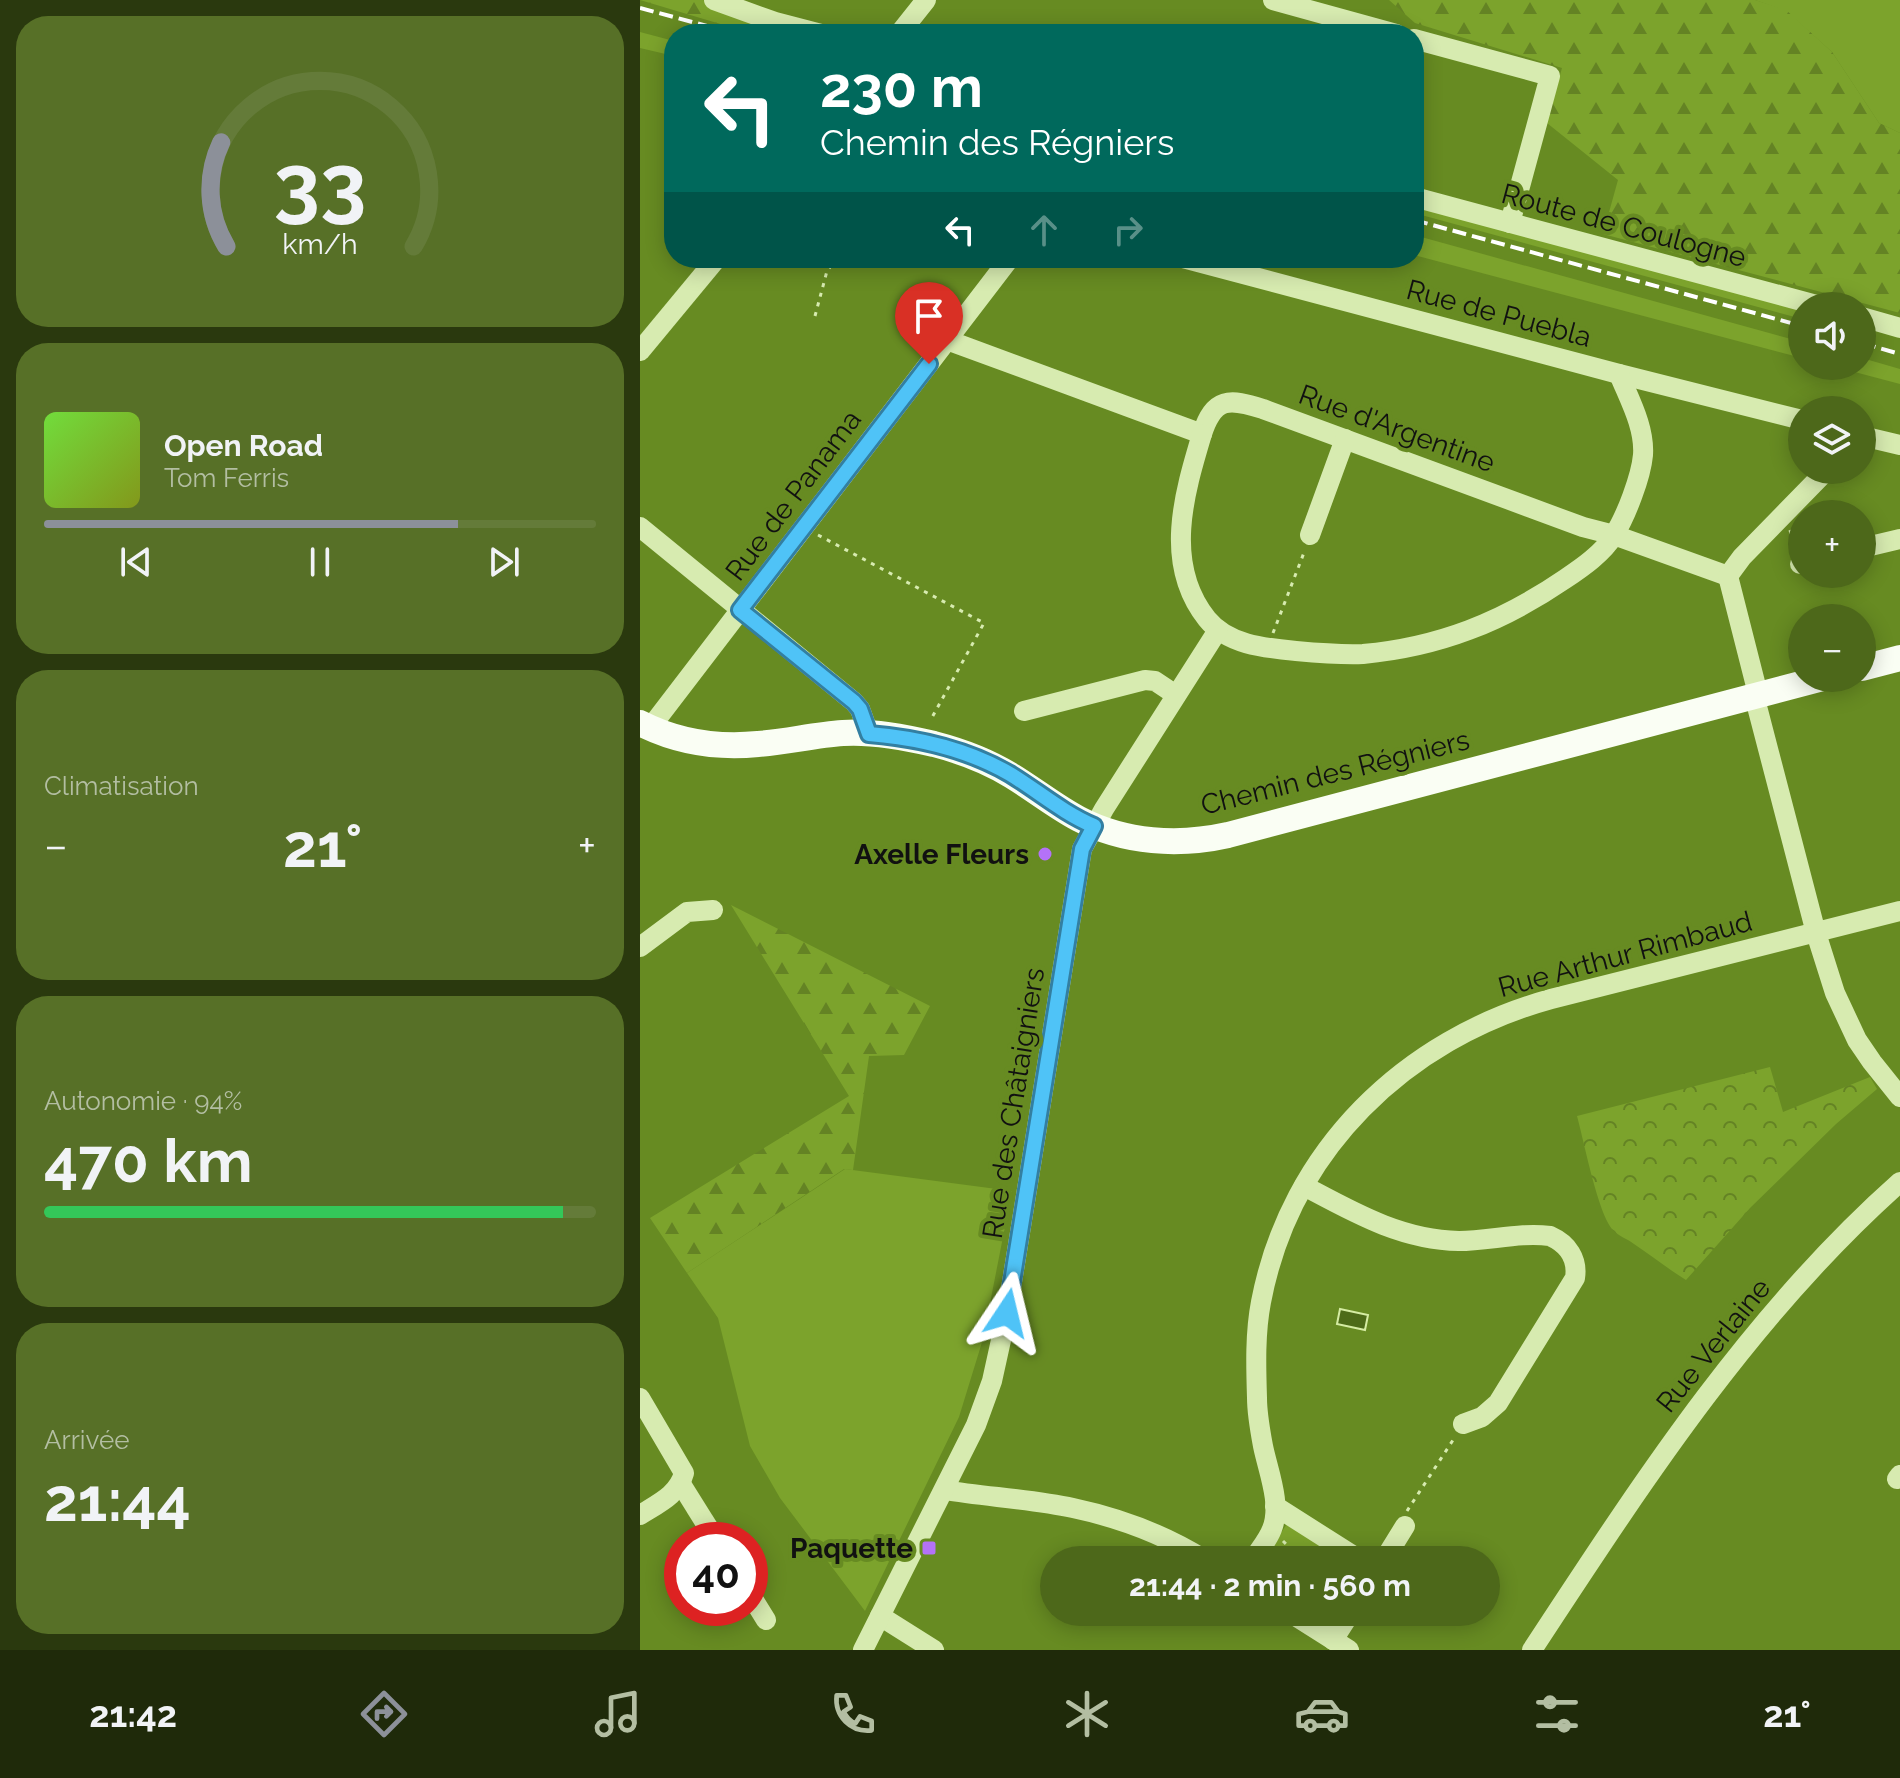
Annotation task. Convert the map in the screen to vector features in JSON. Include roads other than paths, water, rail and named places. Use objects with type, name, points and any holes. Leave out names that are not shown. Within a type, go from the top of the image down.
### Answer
[{"type":"main road","points":[[1876,664],[1900,658]]},
{"type":"main road","name":"Chemin des Régniers","points":[[645,725],[690,742],[737,746],[837,733],[921,741],[988,763],[1094,826],[1154,841],[1187,841],[1213,839],[1788,687]]},
{"type":"street","points":[[714,0],[783,24]]},
{"type":"street","points":[[907,24],[926,0]]},
{"type":"street","points":[[1273,0],[1360,24]]},
{"type":"street","points":[[1424,42],[1550,76],[1510,223]]},
{"type":"street","name":"Route de Coulogne","points":[[1424,200],[1788,297]]},
{"type":"street","points":[[644,339],[708,268]]},
{"type":"street","name":"Rue de Panama","points":[[645,725],[740,610],[1002,268]]},
{"type":"street","name":"Rue de Puebla","points":[[1221,268],[1788,416]]},
{"type":"street","points":[[1876,321],[1900,328]]},
{"type":"street","points":[[947,340],[1202,434],[1181,520],[1181,554],[1186,581],[1202,612],[1218,630],[1235,639],[1268,647],[1326,654],[1362,654],[1403,648],[1459,634],[1509,614],[1539,597],[1597,554],[1614,535],[1633,494],[1643,454],[1639,426],[1619,374]]},
{"type":"street","name":"Rue d'Argentine","points":[[1202,434],[1210,414],[1221,404],[1236,403],[1263,409],[1583,527],[1728,576]]},
{"type":"street","points":[[1310,535],[1345,439]]},
{"type":"street","points":[[1876,439],[1900,445]]},
{"type":"street","points":[[1813,484],[1736,563],[1728,576],[1816,933],[1835,993],[1845,1017],[1872,1062],[1900,1097]]},
{"type":"street","points":[[640,527],[854,702],[860,709],[869,734]]},
{"type":"street","points":[[1876,545],[1900,539]]},
{"type":"street","name":"Rue des Châtaigniers","points":[[863,1650],[976,1425],[996,1364],[1027,1197],[1082,849],[1218,630]]},
{"type":"street","points":[[1024,711],[1145,680],[1155,681],[1176,695]]},
{"type":"street","points":[[640,947],[687,912],[713,910]]},
{"type":"street","name":"Rue Arthur Rimbaud","points":[[1262,1546],[1272,1530],[1275,1506],[1257,1408],[1257,1342],[1261,1304],[1273,1257],[1304,1186],[1329,1146],[1380,1090],[1438,1047],[1514,1010],[1900,911]]},
{"type":"street","name":"Rue Verlaine","points":[[1532,1650],[1676,1436],[1745,1345],[1825,1255],[1900,1182]]},
{"type":"street","points":[[1304,1186],[1361,1216],[1409,1234],[1458,1241],[1544,1235],[1561,1241],[1570,1252],[1575,1264],[1575,1278],[1498,1403],[1482,1417],[1463,1424]]},
{"type":"street","points":[[640,1398],[684,1473],[681,1484],[671,1496],[640,1515]]},
{"type":"street","points":[[681,1484],[705,1522]]},
{"type":"street","points":[[944,1490],[1089,1512],[1166,1538],[1180,1546]]},
{"type":"street","points":[[1275,1506],[1338,1546]]},
{"type":"street","points":[[1393,1546],[1405,1526]]},
{"type":"street","points":[[880,1616],[934,1650]]},
{"type":"street","points":[[1311,1626],[1341,1645]]},
{"type":"railway","points":[[640,8],[700,24]]},
{"type":"railway","points":[[1424,223],[1788,322]]},
{"type":"railway","points":[[1876,347],[1900,354]]},
{"type":"place","name":"Axelle Fleurs","points":[[1045,854]]},
{"type":"place","name":"Paquette","points":[[929,1548]]}]
